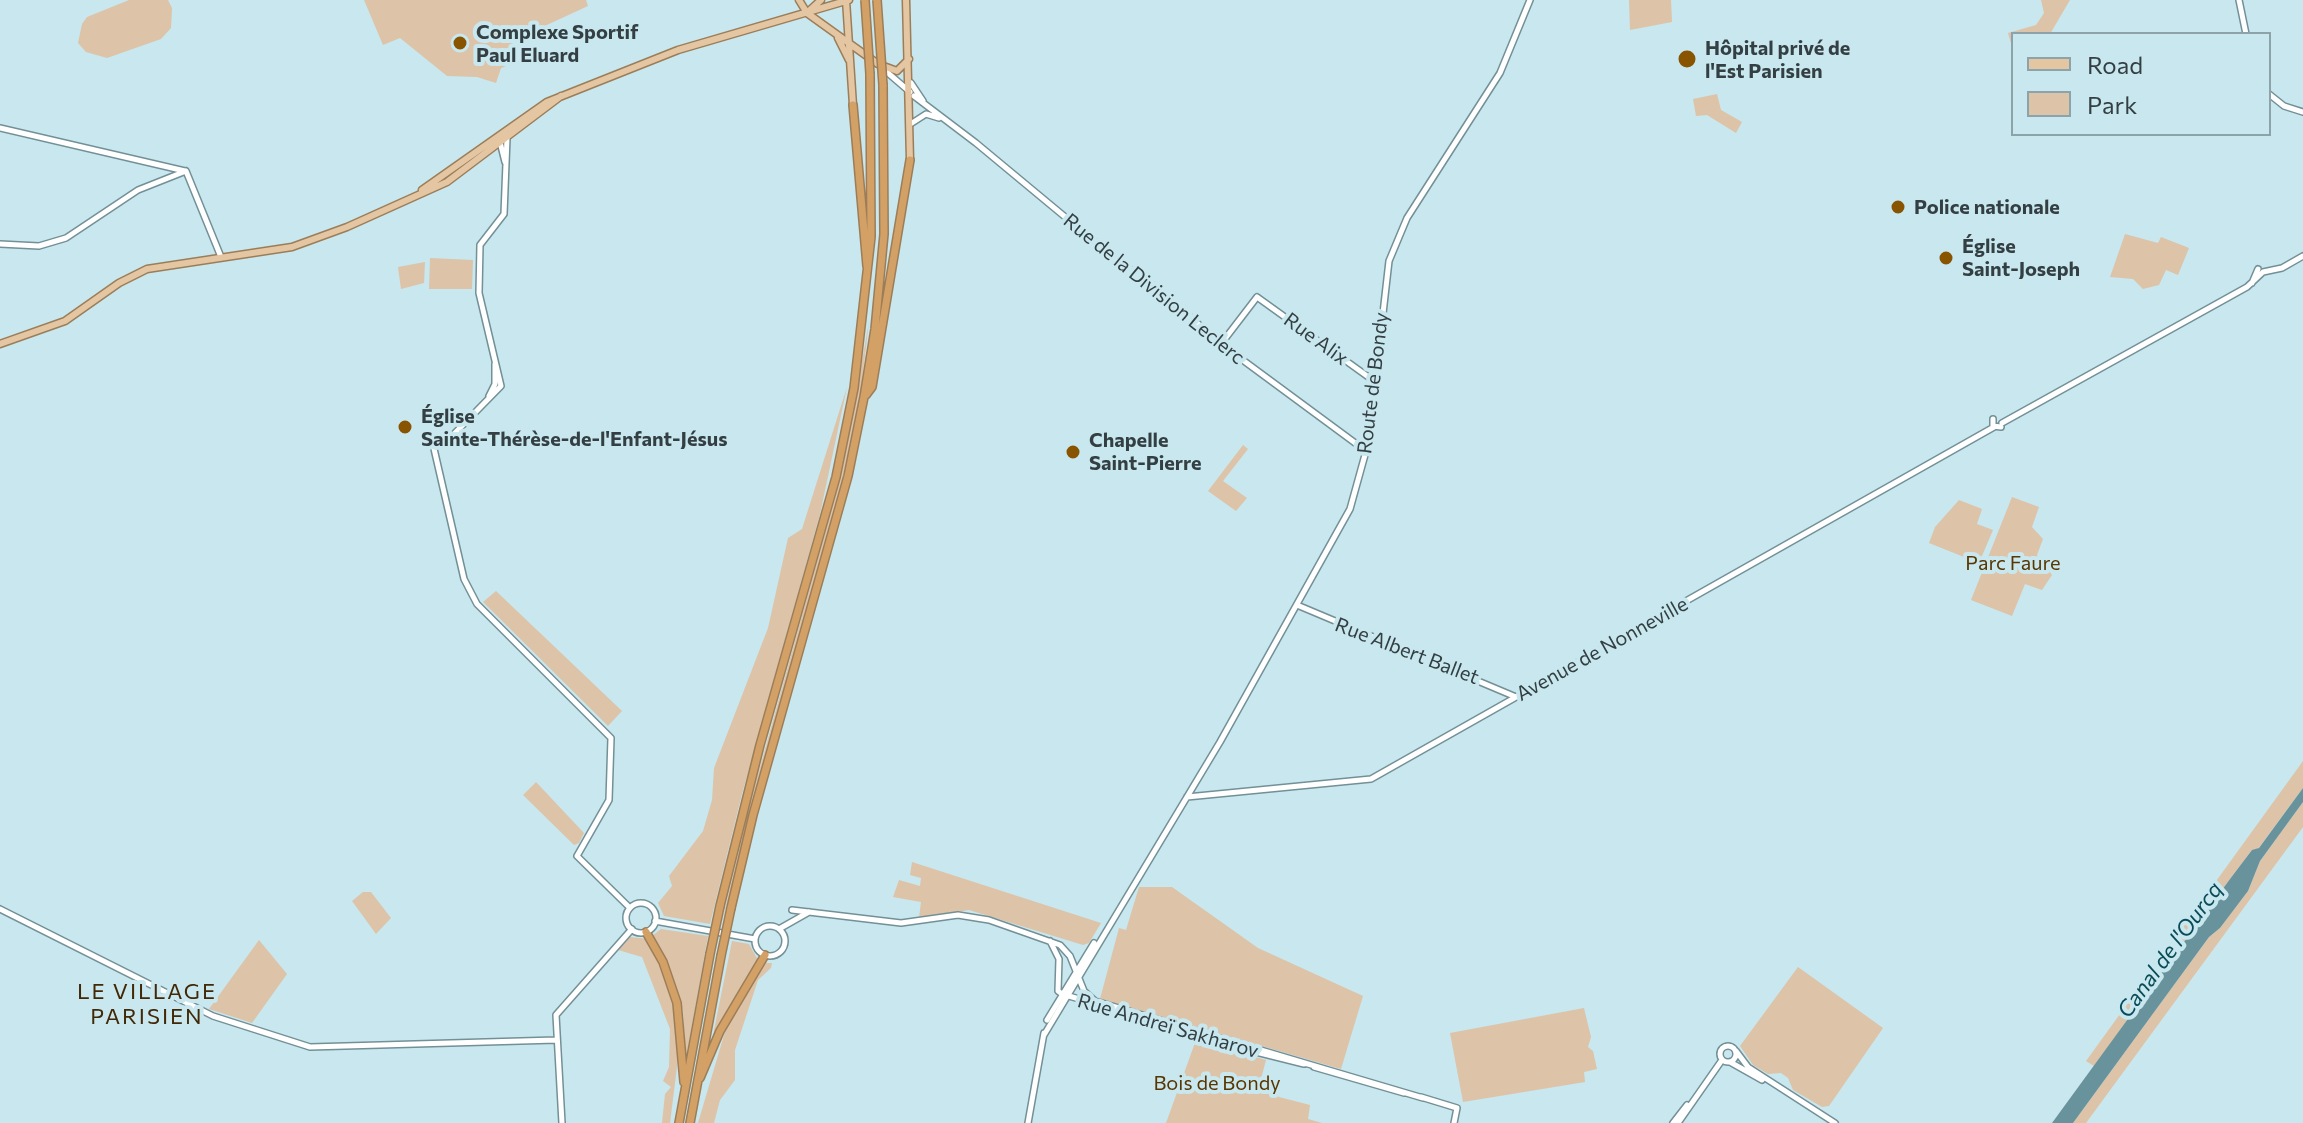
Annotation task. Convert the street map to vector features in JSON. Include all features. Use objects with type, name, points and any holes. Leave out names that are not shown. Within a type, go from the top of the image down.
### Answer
[{"type":"highway","points":[[679,1123],[720,906],[757,758],[836,477],[856,377],[869,270],[873,163],[865,0]]},
{"type":"highway","points":[[690,1123],[721,956],[753,815],[848,476],[864,397],[875,329],[884,234],[883,85],[877,0]]},
{"type":"highway","points":[[853,105],[865,260],[869,270]]},
{"type":"highway","points":[[864,397],[872,387],[910,160]]},
{"type":"highway","points":[[646,932],[677,1003],[685,1088]]},
{"type":"highway","points":[[698,1080],[706,1071],[720,1031],[765,955]]},
{"type":"main road","points":[[799,0],[807,13]]},
{"type":"main road","points":[[807,13],[821,0]]},
{"type":"main road","points":[[413,196],[456,169],[535,109],[561,96],[678,50],[847,0],[853,105]]},
{"type":"main road","points":[[906,0],[913,94],[910,160]]},
{"type":"main road","name":"Rue de la Division Leclerc","points":[[807,13],[878,64]]},
{"type":"main road","points":[[831,28],[843,44],[851,69]]},
{"type":"main road","points":[[878,64],[897,71],[909,59]]},
{"type":"main road","points":[[0,344],[65,321],[141,272],[304,243],[447,182],[561,96]]},
{"type":"street","name":"Route de Bondy","points":[[1028,1123],[1044,1035],[1074,975],[1109,924],[1186,797],[1350,509],[1366,451],[1389,261],[1407,218],[1500,73],[1530,0]]},
{"type":"street","points":[[2239,0],[2246,32]]},
{"type":"street","name":"Rue de la Division Leclerc","points":[[878,64],[1117,260],[1157,288],[1221,344],[1366,451]]},
{"type":"street","name":"Rue de la Division Leclerc","points":[[911,83],[926,105]]},
{"type":"street","points":[[2271,96],[2284,106],[2303,112]]},
{"type":"street","points":[[505,163],[498,145],[535,109]]},
{"type":"street","points":[[912,123],[926,114],[947,121]]},
{"type":"street","points":[[0,128],[186,171]]},
{"type":"street","points":[[507,138],[503,219],[480,245],[479,298],[494,356],[497,387],[454,434],[432,440],[464,579],[477,604],[611,738],[609,800],[577,856],[630,908]]},
{"type":"street","points":[[0,244],[39,246],[66,238],[138,190],[186,171]]},
{"type":"street","points":[[186,171],[221,257]]},
{"type":"street","points":[[2252,284],[2263,272],[2282,268],[2303,256]]},
{"type":"street","points":[[2252,284],[2258,269]]},
{"type":"street","name":"Avenue de Nonneville","points":[[1186,797],[1371,779],[2252,284]]},
{"type":"street","name":"Rue Alix","points":[[1221,344],[1257,297],[1375,382]]},
{"type":"street","name":"Rue Albert Ballet","points":[[1297,605],[1516,697]]},
{"type":"street","points":[[642,903],[649,906],[655,912],[655,921],[646,932],[632,929],[627,917],[630,908],[642,903]]},
{"type":"street","points":[[0,909],[213,1016],[310,1047],[556,1040]]},
{"type":"street","points":[[792,910],[901,923],[969,915],[1049,940]]},
{"type":"street","points":[[779,929],[786,922],[812,911]]},
{"type":"street","points":[[655,921],[755,939]]},
{"type":"street","points":[[763,927],[779,929],[785,940],[783,948],[774,955],[765,955],[757,949],[755,939],[763,927]]},
{"type":"street","points":[[562,1123],[556,1015],[632,929]]},
{"type":"street","name":"Rue Andreï Sakharov","points":[[1049,940],[1067,952],[1074,975],[1087,995],[1095,1001],[1457,1108],[1454,1123]]},
{"type":"street","name":"Rue Andreï Sakharov","points":[[1049,940],[1059,959],[1058,984],[1064,995],[1423,1098]]},
{"type":"street","points":[[1058,984],[1074,975]]},
{"type":"street","points":[[1722,1060],[1720,1053],[1724,1047],[1731,1046],[1748,1067],[1770,1084]]},
{"type":"street","points":[[1730,1062],[1736,1051]]},
{"type":"street","points":[[1722,1060],[1770,1084],[1835,1123]]},
{"type":"street","points":[[1675,1123],[1722,1060]]},
{"type":"green space","points":[[129,0],[168,0],[172,8],[171,28],[161,39],[107,58],[86,52],[78,43],[82,24],[87,17]]},
{"type":"green space","name":"Complexe Sportif Paul Eluard","points":[[364,0],[586,0],[588,6],[512,41],[516,62],[501,68],[496,83],[477,77],[447,76],[400,38],[383,45]]},
{"type":"green space","points":[[1629,0],[1671,0],[1672,22],[1630,30]]},
{"type":"green space","points":[[2041,0],[2070,0],[2051,32],[2012,32],[2036,25],[2044,13]]},
{"type":"green space","points":[[1717,94],[1721,110],[1742,122],[1736,133],[1707,115],[1696,116],[1693,99]]},
{"type":"green space","points":[[2125,234],[2158,243],[2161,237],[2189,248],[2178,275],[2166,270],[2159,285],[2143,289],[2133,279],[2110,277]]},
{"type":"green space","points":[[430,258],[473,260],[472,289],[429,289]]},
{"type":"green space","points":[[425,262],[424,283],[401,289],[398,267]]},
{"type":"green space","points":[[869,322],[861,390],[841,486],[720,929],[751,800],[842,471]]},
{"type":"green space","points":[[847,387],[820,514],[742,794],[710,924],[664,916],[658,903],[672,886],[669,876],[703,831],[712,800],[714,768],[768,628],[788,538],[802,529]]},
{"type":"green space","points":[[1243,445],[1248,449],[1223,481],[1247,498],[1236,511],[1208,491]]},
{"type":"green space","name":"Parc Faure","points":[[2012,497],[2039,507],[2032,527],[2043,539],[2037,555],[2052,575],[2042,590],[2025,584],[2012,616],[1971,600]]},
{"type":"green space","points":[[1959,500],[1982,509],[1977,524],[1993,530],[1979,563],[1929,543],[1935,527]]},
{"type":"green space","points":[[496,591],[622,711],[608,726],[483,602]]},
{"type":"green space","points":[[2303,761],[2303,788],[2258,849],[2252,850],[2230,879],[2094,1066],[2086,1061]]},
{"type":"green space","points":[[536,782],[584,833],[579,843],[574,845],[523,795]]},
{"type":"green space","points":[[2303,802],[2303,827],[2086,1123],[2073,1123],[2209,937],[2220,928],[2248,891],[2260,861]]},
{"type":"green space","points":[[912,862],[1101,923],[1089,943],[1083,945],[969,910],[919,918],[921,902],[893,897],[899,880],[920,886],[921,878],[910,875]]},
{"type":"green space","points":[[1139,887],[1172,887],[1258,948],[1363,996],[1341,1069],[1100,999],[1119,928],[1126,930]]},
{"type":"green space","points":[[363,892],[371,892],[391,918],[376,934],[352,901]]},
{"type":"green space","points":[[661,929],[708,936],[686,1058],[683,1011],[673,977],[652,936]]},
{"type":"green space","points":[[630,937],[648,939],[670,990],[677,1022],[678,1059],[670,1123],[662,1123],[665,1094],[671,1087],[663,1081],[669,1067],[670,1029],[642,957],[618,950]]},
{"type":"green space","points":[[259,940],[287,974],[252,1023],[209,1009]]},
{"type":"green space","points":[[732,941],[749,944],[758,960],[712,1040]]},
{"type":"green space","points":[[764,963],[772,963],[771,968],[758,980],[735,1050],[735,1080],[720,1100],[714,1123],[698,1123],[727,1025]]},
{"type":"green space","points":[[1798,967],[1883,1028],[1829,1106],[1822,1107],[1793,1090],[1788,1078],[1781,1073],[1768,1074],[1753,1065],[1740,1046]]},
{"type":"green space","points":[[1584,1008],[1591,1037],[1588,1047],[1593,1051],[1597,1069],[1584,1072],[1585,1082],[1463,1102],[1450,1033]]},
{"type":"green space","name":"Bois de Bondy","points":[[1196,1040],[1266,1060],[1260,1083],[1279,1097],[1310,1105],[1308,1119],[1322,1123],[1166,1123]]},
{"type":"water","points":[[2303,788],[2303,802],[2260,861],[2248,891],[2220,928],[2209,937],[2073,1123],[2052,1123],[2230,879],[2252,850],[2259,848]]},
{"type":"place","name":"Complexe Sportif Paul Eluard","points":[[460,43]]},
{"type":"place","name":"Hôpital privé de l'Est Parisien","points":[[1687,59]]},
{"type":"place","name":"Police nationale","points":[[1898,207]]},
{"type":"place","name":"Église Saint-Joseph","points":[[1946,258]]},
{"type":"place","name":"Église Sainte-Thérèse-de-l'Enfant-Jésus","points":[[405,427]]},
{"type":"place","name":"Chapelle Saint-Pierre","points":[[1073,452]]},
{"type":"district","name":"LE VILLAGE PARISIEN","points":[[147,1004]]},
{"type":"water label","name":"Canal de l'Ourcq","points":[[2170,950]]}]
